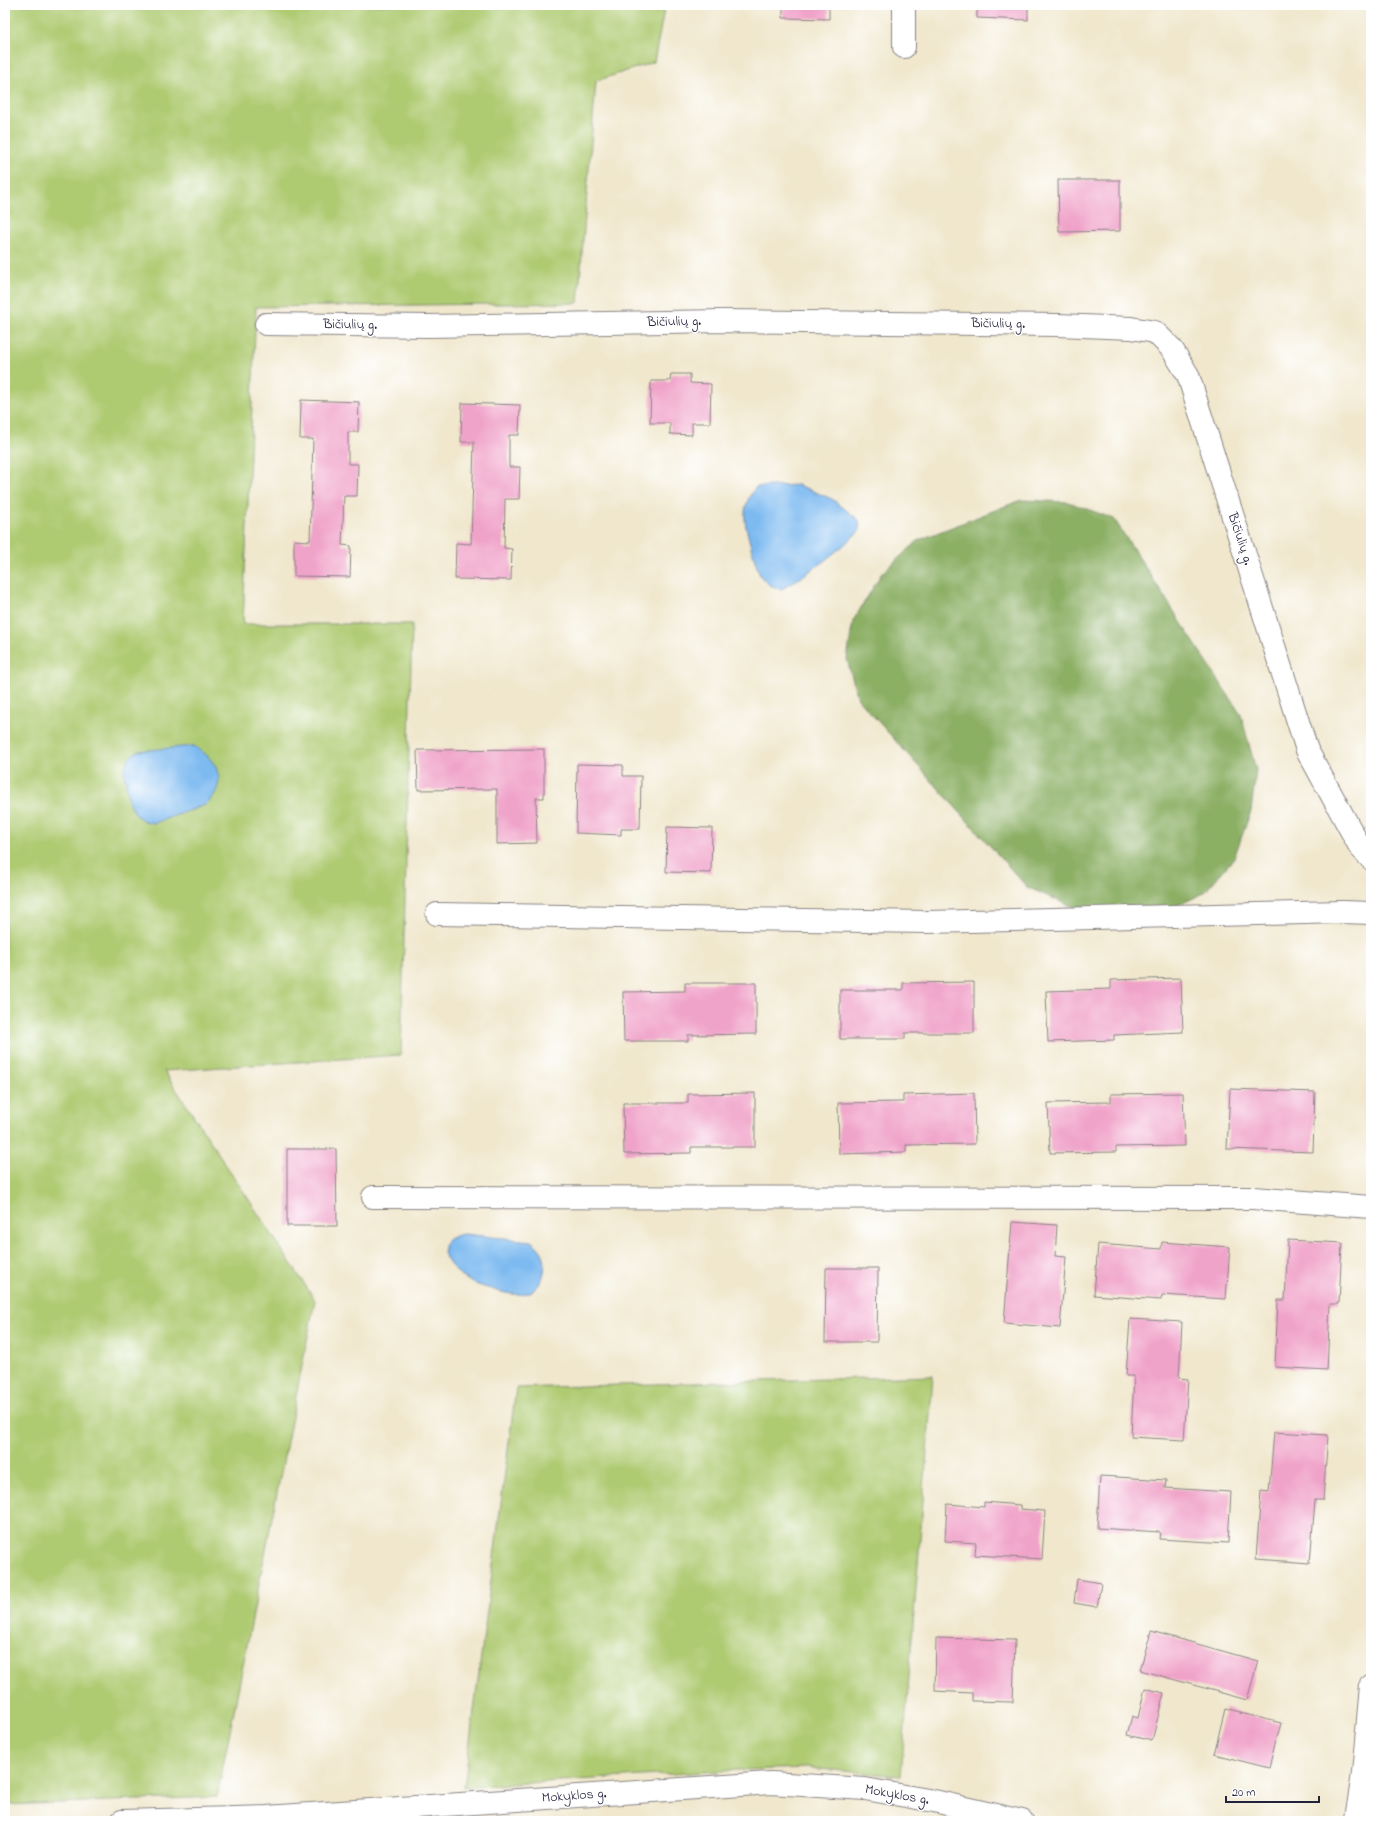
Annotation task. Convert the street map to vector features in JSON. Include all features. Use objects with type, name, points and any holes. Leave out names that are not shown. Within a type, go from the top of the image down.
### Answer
[{"type":"street","points":[[904,5],[904,47]]},
{"type":"street","name":"Bičiulių g.","points":[[266,324],[428,326],[740,321],[1058,325],[1131,328],[1155,332],[1172,349],[1188,375],[1308,750],[1360,847],[1371,859]]},
{"type":"street","points":[[437,914],[927,922],[1343,912],[1371,913]]},
{"type":"street","points":[[373,1197],[1245,1198],[1371,1208]]},
{"type":"street","points":[[1356,1821],[1365,1755],[1371,1684]]},
{"type":"street","name":"Mokyklos g.","points":[[122,1821],[266,1819],[771,1783],[865,1789],[934,1801],[1022,1821]]},
{"type":"green space","points":[[5,5],[665,5],[654,62],[596,81],[578,303],[256,307],[243,624],[412,624],[401,1055],[164,1071],[315,1300],[217,1797],[5,1805]],"holes":[[[216,792],[205,805],[154,823],[144,821]]]},
{"type":"green space","points":[[1021,500],[1068,502],[1114,519],[1241,715],[1256,770],[1251,811],[1234,858],[1204,893],[1174,907],[1075,908],[1027,887],[858,699],[847,659],[853,621],[882,573],[919,540]]},
{"type":"green space","points":[[933,1376],[901,1776],[809,1768],[738,1770],[464,1787],[516,1388]]},
{"type":"water","points":[[798,485],[832,499],[859,520],[860,530],[823,562],[782,589],[769,584],[760,575],[745,523],[745,509],[747,502],[756,487]]},
{"type":"water","points":[[194,746],[209,758],[215,765],[218,772],[219,780],[213,797],[205,805],[154,823],[144,821],[137,816],[129,803],[124,770],[131,756],[138,751]]},
{"type":"water","points":[[464,1234],[531,1241],[543,1254],[545,1262],[544,1272],[538,1286],[533,1291],[527,1293],[513,1294],[482,1286],[466,1279],[452,1267],[444,1254],[444,1247],[447,1241],[453,1237]]},
{"type":"building","points":[[783,5],[829,5],[829,19],[783,18]]},
{"type":"building","points":[[977,5],[1028,5],[1028,20],[977,18]]},
{"type":"building","points":[[1058,180],[1120,180],[1120,231],[1059,232]]},
{"type":"building","points":[[671,374],[690,374],[690,383],[711,384],[710,423],[692,423],[692,435],[670,434],[670,423],[650,423],[651,381],[670,381]]},
{"type":"building","points":[[301,400],[359,402],[358,432],[348,432],[348,464],[358,464],[357,496],[344,496],[342,545],[351,546],[350,577],[294,576],[294,540],[310,541],[313,439],[300,439]]},
{"type":"building","points":[[462,403],[520,405],[519,435],[509,435],[509,467],[520,467],[519,499],[505,499],[504,548],[512,549],[511,580],[455,579],[456,543],[471,544],[474,442],[461,442]]},
{"type":"building","points":[[544,749],[544,798],[536,798],[537,843],[497,844],[497,789],[418,790],[417,750]]},
{"type":"building","points":[[577,764],[623,765],[623,776],[641,776],[640,829],[621,829],[621,835],[576,833]]},
{"type":"building","points":[[667,827],[712,828],[711,873],[666,872]]},
{"type":"building","points":[[1181,978],[1183,1032],[1114,1035],[1114,1040],[1048,1042],[1046,991],[1111,989],[1111,980]]},
{"type":"building","points":[[974,982],[974,1033],[905,1033],[905,1039],[840,1039],[840,990],[903,990],[903,983]]},
{"type":"building","points":[[685,983],[756,983],[756,1034],[688,1035],[688,1041],[624,1041],[623,992],[685,991]]},
{"type":"building","points":[[1230,1089],[1315,1092],[1313,1152],[1227,1149]]},
{"type":"building","points":[[755,1093],[755,1147],[691,1147],[691,1153],[624,1154],[623,1103],[688,1103],[688,1094]]},
{"type":"building","points":[[974,1093],[975,1144],[906,1145],[906,1152],[839,1154],[838,1103],[903,1102],[903,1095]]},
{"type":"building","points":[[1183,1093],[1185,1146],[1116,1147],[1116,1152],[1050,1153],[1048,1103],[1111,1102],[1111,1094]]},
{"type":"building","points":[[287,1149],[336,1149],[337,1226],[287,1226]]},
{"type":"building","points":[[1012,1222],[1057,1225],[1055,1256],[1066,1257],[1060,1328],[1004,1323]]},
{"type":"building","points":[[1288,1240],[1342,1243],[1339,1304],[1330,1304],[1327,1370],[1275,1367],[1278,1300],[1285,1300]]},
{"type":"building","points":[[1162,1242],[1230,1247],[1226,1299],[1162,1295],[1161,1300],[1094,1295],[1098,1244],[1161,1249]]},
{"type":"building","points":[[826,1268],[878,1268],[877,1342],[825,1342]]},
{"type":"building","points":[[1130,1319],[1182,1322],[1179,1378],[1188,1379],[1184,1440],[1131,1437],[1134,1376],[1126,1376]]},
{"type":"building","points":[[1274,1432],[1328,1435],[1323,1500],[1315,1500],[1310,1563],[1256,1559],[1261,1491],[1269,1492]]},
{"type":"building","points":[[1100,1476],[1166,1480],[1165,1488],[1231,1492],[1228,1543],[1159,1539],[1160,1532],[1097,1528]]},
{"type":"building","points":[[984,1502],[1020,1505],[1020,1509],[1045,1511],[1042,1559],[975,1555],[976,1543],[945,1541],[947,1504],[984,1507]]},
{"type":"building","points":[[1077,1579],[1101,1583],[1097,1607],[1074,1603]]},
{"type":"building","points":[[1151,1631],[1258,1661],[1247,1700],[1140,1670]]},
{"type":"building","points":[[936,1638],[1015,1640],[1013,1702],[972,1701],[972,1693],[935,1691]]},
{"type":"building","points":[[1145,1688],[1164,1693],[1152,1741],[1127,1735],[1132,1716],[1138,1718]]},
{"type":"building","points":[[1225,1709],[1281,1723],[1269,1768],[1214,1754]]}]
